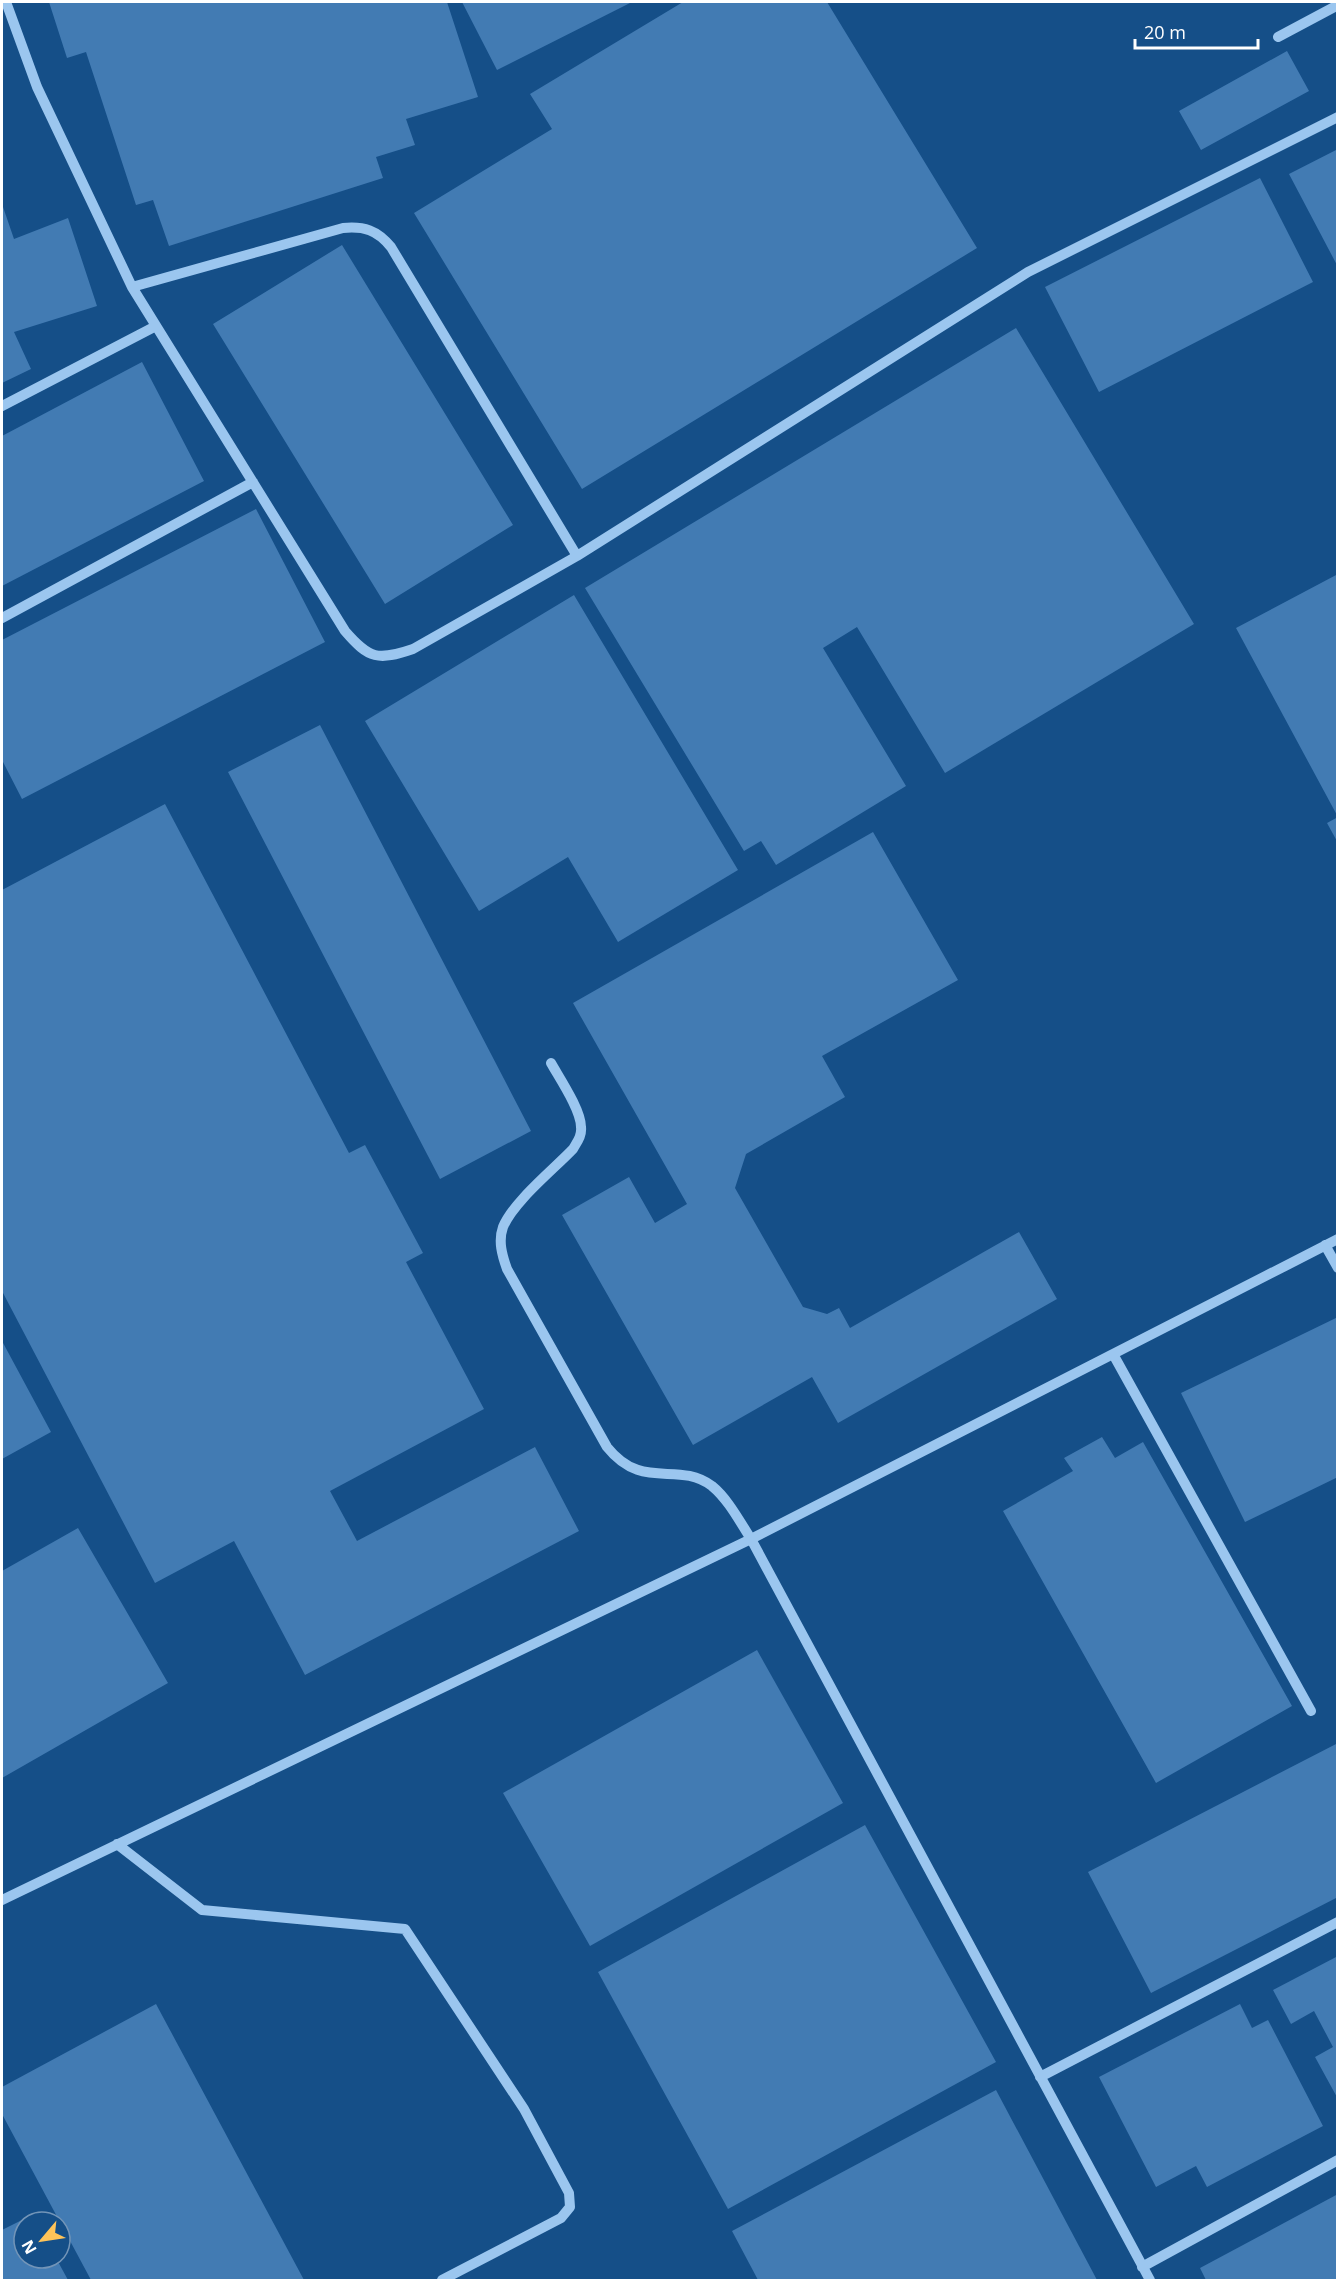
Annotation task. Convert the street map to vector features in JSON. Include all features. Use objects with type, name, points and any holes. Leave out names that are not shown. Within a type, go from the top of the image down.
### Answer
[{"type":"street","points":[[6,2],[37,87],[132,287],[345,631],[360,648],[376,657],[413,649],[577,556],[1028,272],[1338,117]]},
{"type":"street","points":[[1278,37],[1338,5]]},
{"type":"street","points":[[132,287],[343,228],[356,226],[376,233],[391,247],[577,556]]},
{"type":"street","points":[[2,406],[156,326]]},
{"type":"street","points":[[2,618],[253,482]]},
{"type":"street","points":[[551,1062],[578,1115],[581,1127],[579,1139],[573,1149],[514,1210],[503,1228],[500,1249],[507,1269],[607,1447],[617,1460],[630,1469],[687,1476],[713,1487],[751,1539],[1149,2280]]},
{"type":"street","points":[[2,1900],[751,1539],[1338,1239]]},
{"type":"street","points":[[1325,1245],[1338,1268]]},
{"type":"street","points":[[1113,1354],[1311,1711]]},
{"type":"street","points":[[117,1844],[202,1910],[405,1929],[524,2109],[568,2193],[570,2207],[561,2218],[442,2280]]},
{"type":"street","points":[[1040,2077],[1338,1922]]},
{"type":"street","points":[[1142,2267],[1338,2160]]},
{"type":"building","points":[[49,2],[447,2],[478,97],[406,119],[415,145],[376,157],[383,178],[169,246],[153,200],[136,205],[86,52],[67,58]]},
{"type":"building","points":[[462,2],[632,2],[497,70]]},
{"type":"building","points":[[683,2],[827,2],[977,248],[582,489],[414,213],[552,129],[530,94]]},
{"type":"building","points":[[1287,51],[1309,91],[1201,150],[1179,111]]},
{"type":"building","points":[[1338,149],[1338,267],[1289,174]]},
{"type":"building","points":[[1260,178],[1313,282],[1099,392],[1045,287]]},
{"type":"building","points":[[2,204],[14,239],[68,218],[97,306],[14,332],[31,369],[2,383]]},
{"type":"building","points":[[342,245],[513,525],[385,604],[213,324]]},
{"type":"building","points":[[1016,328],[1194,624],[945,773],[857,627],[823,648],[906,786],[776,865],[761,841],[744,851],[585,588]]},
{"type":"building","points":[[142,362],[204,481],[2,586],[2,436]]},
{"type":"building","points":[[256,509],[325,642],[22,799],[2,760],[2,640]]},
{"type":"building","points":[[1338,574],[1338,817],[1236,628]]},
{"type":"building","points":[[574,595],[738,870],[618,942],[568,857],[479,911],[365,721]]},
{"type":"building","points":[[320,725],[531,1131],[440,1179],[228,772]]},
{"type":"building","points":[[165,804],[349,1153],[365,1145],[423,1253],[406,1262],[484,1409],[330,1491],[357,1541],[535,1447],[579,1531],[305,1675],[234,1541],[155,1583],[2,1291],[2,890]]},
{"type":"building","points":[[1338,817],[1338,843],[1327,823]]},
{"type":"building","points":[[873,832],[958,980],[822,1056],[845,1097],[746,1154],[735,1188],[803,1307],[827,1314],[839,1308],[850,1328],[1019,1232],[1057,1299],[838,1423],[812,1377],[693,1445],[562,1215],[629,1177],[655,1223],[687,1204],[573,1003]]},
{"type":"building","points":[[1338,1317],[1338,1477],[1245,1522],[1181,1393]]},
{"type":"building","points":[[2,1341],[51,1432],[2,1459]]},
{"type":"building","points":[[1102,1437],[1115,1458],[1143,1442],[1292,1706],[1156,1783],[1003,1511],[1073,1471],[1064,1458]]},
{"type":"building","points":[[78,1528],[168,1683],[2,1778],[2,1571]]},
{"type":"building","points":[[757,1650],[843,1803],[590,1946],[503,1793]]},
{"type":"building","points":[[1338,1743],[1338,1897],[1151,1993],[1088,1872]]},
{"type":"building","points":[[865,1825],[996,2062],[728,2209],[598,1972]]},
{"type":"building","points":[[1338,1956],[1338,2099],[1315,2057],[1333,2047],[1314,2011],[1291,2024],[1273,1990]]},
{"type":"building","points":[[156,2004],[304,2280],[91,2280],[72,2245],[72,2210],[53,2210],[2,2114],[2,2087]]},
{"type":"building","points":[[1240,2004],[1252,2028],[1268,2020],[1323,2126],[1207,2187],[1196,2166],[1156,2187],[1099,2077]]},
{"type":"building","points":[[996,2090],[1097,2280],[758,2280],[732,2231]]},
{"type":"building","points":[[1338,2194],[1338,2280],[1206,2280],[1200,2268]]},
{"type":"building","points":[[12,2225],[12,2270],[63,2270],[68,2280],[2,2280],[2,2230]]}]
